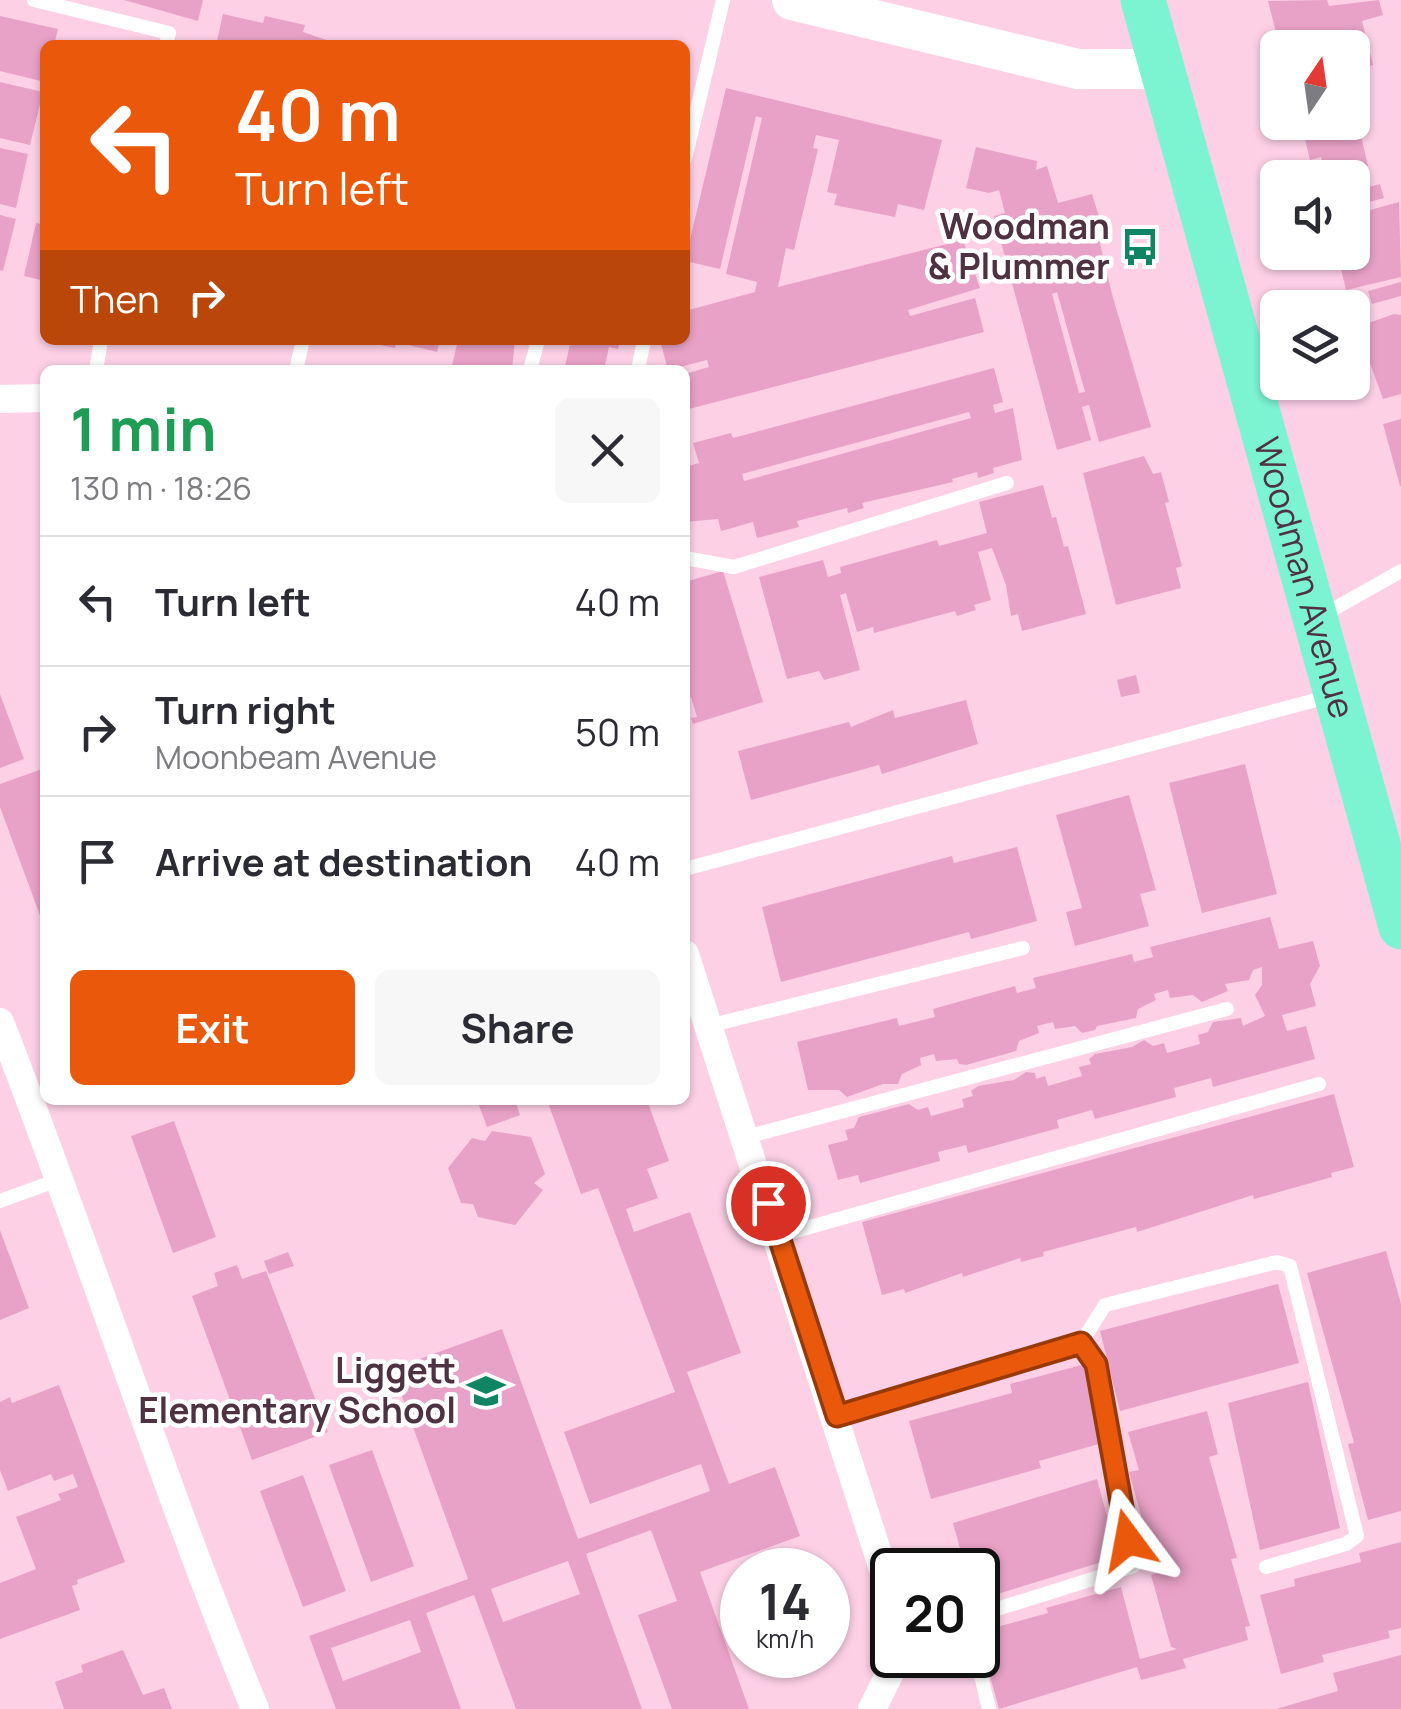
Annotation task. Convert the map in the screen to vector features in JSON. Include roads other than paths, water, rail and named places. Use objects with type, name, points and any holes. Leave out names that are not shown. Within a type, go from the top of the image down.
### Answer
[{"type":"main road","points":[[792,0],[1078,68],[1163,70]]},
{"type":"main road","name":"Woodman Avenue","points":[[1143,0],[1401,927]]},
{"type":"street","points":[[0,399],[40,398]]},
{"type":"street","points":[[690,970],[877,1548]]},
{"type":"street","points":[[0,1022],[62,1178],[201,1578],[255,1709]]},
{"type":"street","points":[[872,1709],[888,1678]]},
{"type":"lane","points":[[34,0],[169,33],[167,40]]},
{"type":"lane","points":[[690,138],[723,0]]},
{"type":"lane","points":[[690,559],[734,567],[1007,483]]},
{"type":"lane","points":[[1314,620],[1401,571]]},
{"type":"lane","points":[[690,868],[1335,695]]},
{"type":"lane","points":[[708,1026],[1023,948]]},
{"type":"lane","points":[[746,1137],[1227,1008]]},
{"type":"lane","points":[[778,1236],[1319,1084]]},
{"type":"lane","points":[[0,1201],[62,1178]]},
{"type":"lane","points":[[837,1416],[1081,1343],[1105,1305],[1277,1262],[1290,1266],[1357,1536],[1346,1544],[1266,1567]]},
{"type":"lane","points":[[1000,1608],[1134,1566],[1096,1364],[1081,1343]]},
{"type":"lane","points":[[981,1678],[988,1709]]},
{"type":"place","name":"Woodman & Plummer","points":[[1140,247]]},
{"type":"place","name":"Liggett Elementary School","points":[[486,1391]]}]
